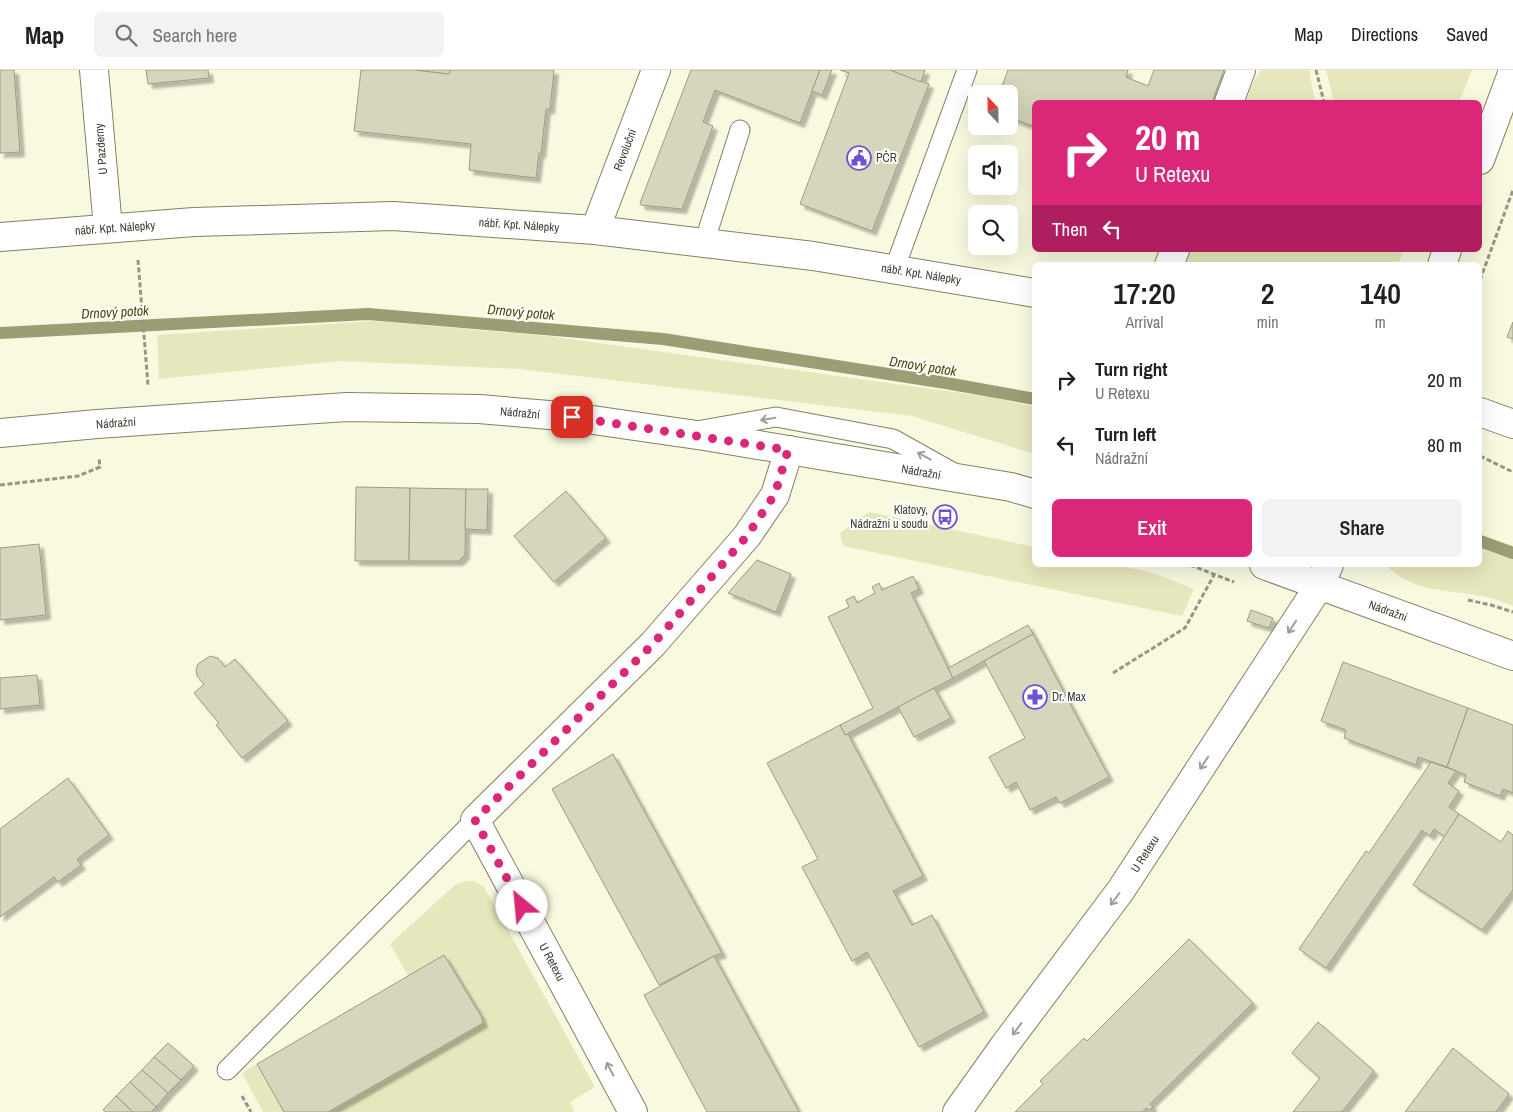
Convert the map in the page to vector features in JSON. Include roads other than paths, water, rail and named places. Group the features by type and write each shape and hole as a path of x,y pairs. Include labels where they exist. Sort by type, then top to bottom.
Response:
{"street":[{"name":"U Pazderny","path":"94,70 108,228"},
{"name":"Revoluční","path":"595,230 656,70"},
{"path":"1230,100 1241,70"},
{"path":"1482,155 1513,71"},
{"name":"nábř. Kpt. Nálepky","path":"0,237 194,222 393,216 595,230 813,256 1032,293"},
{"name":"Nádražní","path":"0,433 97,424 347,407 479,409 572,417 682,433 1010,487 1032,493"},
{"path":"1482,413 1513,424"},
{"path":"475,820 653,644 747,536 775,494 788,450"},
{"name":"Nádražní","path":"1275,567 1324,576 1513,656"},
{"name":"U Retexu","path":"957,1112 1121,890 1324,576"},
{"name":"U Retexu","path":"475,820 633,1112"}],"lane":[{"path":"894,270 967,70"},
{"path":"704,243 740,130"},
{"path":"682,433 776,417 893,439 966,480"},
{"path":"227,1070 475,820"}],"waterway":[{"name":"Drnový potok","path":"0,333 368,314 663,339 946,383 1032,398"},
{"name":"Drnový potok","path":"1482,542 1513,553"}],"place":[{"name":"PČR","path":"859,158"},
{"name":"Klatovy, Nádražní u soudu","path":"945,517"},
{"name":"Dr. Max","path":"1035,697"}]}
